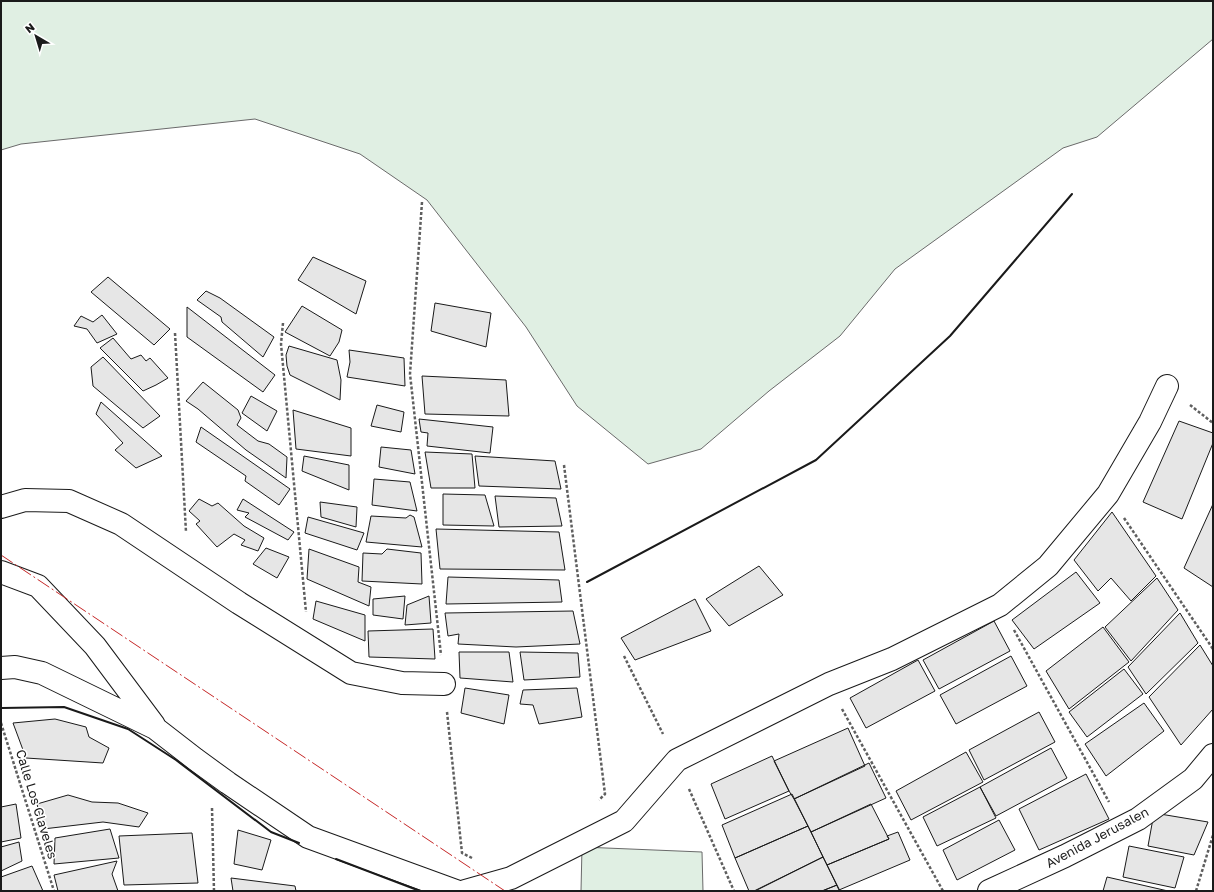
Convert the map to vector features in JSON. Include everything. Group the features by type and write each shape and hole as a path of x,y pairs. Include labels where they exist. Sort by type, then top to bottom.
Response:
{"street":[{"path":"465,891 511,878 624,821 677,760 829,684 892,659 1000,605 1048,566 1108,494 1150,422 1167,386"},
{"path":"1,507 25,500 69,502 121,524 239,603 351,673 402,683 444,684"},
{"path":"1,572 38,586 95,646 156,728"},
{"path":"1,668 15,667 42,673 156,728 217,775 308,837 456,891"},
{"name":"Avenida Jerusalen","path":"989,891 1138,819 1193,779 1213,755"}],"path":[{"path":"422,202 410,374 462,853 511,878"},
{"path":"283,323 281,344 307,619"},
{"path":"175,333 186,533"},
{"path":"564,465 605,794 592,806 624,821"},
{"path":"1108,494 1213,649"},
{"path":"1000,605 1122,827"},
{"path":"829,684 943,891"},
{"name":"Calle Los Claveles","path":"1,723 54,891"},
{"path":"212,806 214,891"},
{"path":"1196,891 1213,836"}],"green space":[{"path":"1,1 1213,1 1213,39 1097,137 1063,148 895,269 840,336 769,391 701,449 648,464 577,406 526,327 427,200 360,154 255,119 21,144 1,150"},
{"path":"582,847 702,852 703,891 581,891"}],"building":[{"path":"313,257 366,281 356,314 298,280"},
{"path":"108,277 170,329 154,345 91,292"},
{"path":"206,291 220,298 274,337 263,357 222,322 221,317 197,300"},
{"path":"435,303 491,313 486,347 431,331"},
{"path":"302,306 342,330 339,342 330,356 285,332"},
{"path":"187,307 275,375 263,392 187,337"},
{"path":"102,315 117,334 97,343 87,329 74,326 81,316 93,322"},
{"path":"113,338 131,359 141,355 146,361 150,358 168,378 143,391 100,348"},
{"path":"289,346 337,360 341,380 340,400 290,375 286,355"},
{"path":"349,350 404,358 405,386 347,377 350,362"},
{"path":"103,357 160,416 143,428 93,386 91,367"},
{"path":"422,376 506,380 509,416 425,414"},
{"path":"203,382 238,410 241,418 237,425 258,441 269,444 287,457 286,478 246,450 198,409 186,401"},
{"path":"251,396 277,411 267,431 242,413"},
{"path":"101,402 162,456 136,468 115,450 123,443 96,414"},
{"path":"377,405 404,412 401,432 371,426"},
{"path":"293,410 351,428 351,456 296,449"},
{"path":"419,419 493,427 490,453 427,446 428,433 421,432"},
{"path":"1179,421 1213,433 1213,443 1182,519 1143,502"},
{"path":"201,427 290,489 279,505 245,481 246,476 196,442"},
{"path":"381,447 411,450 415,474 379,467"},
{"path":"425,452 472,454 475,488 431,488"},
{"path":"304,456 349,465 349,490 302,471"},
{"path":"475,456 555,461 561,489 479,486"},
{"path":"374,479 410,482 417,511 372,505"},
{"path":"443,494 485,495 494,526 443,525"},
{"path":"495,496 556,498 562,526 499,527"},
{"path":"199,499 212,506 218,503 244,526 264,538 258,551 241,545 245,540 234,534 217,547 196,524 200,521 189,511"},
{"path":"243,499 294,532 288,540 245,517 249,513 237,510"},
{"path":"320,502 357,507 356,527 321,517"},
{"path":"1213,504 1213,587 1184,568"},
{"path":"1112,512 1156,576 1131,601 1111,578 1098,591 1074,560"},
{"path":"410,515 414,517 422,547 366,542 371,516 406,518"},
{"path":"308,517 364,533 357,550 305,533"},
{"path":"436,529 559,532 565,570 440,569"},
{"path":"266,548 289,557 277,578 253,564"},
{"path":"309,549 359,567 358,582 371,587 369,606 307,579"},
{"path":"387,549 421,553 422,584 362,581 363,553 382,554"},
{"path":"759,566 783,595 729,626 706,599"},
{"path":"1076,572 1100,603 1034,649 1012,620"},
{"path":"448,577 559,580 562,602 446,604"},
{"path":"1157,578 1178,610 1131,661 1105,627"},
{"path":"405,596 403,619 373,615 373,599"},
{"path":"429,596 431,623 405,625 407,605"},
{"path":"695,599 711,631 635,660 621,638"},
{"path":"316,601 365,615 365,641 313,619"},
{"path":"573,611 580,644 516,647 458,644 459,634 448,636 445,613"},
{"path":"1180,613 1198,643 1146,694 1128,667"},
{"path":"994,621 1010,651 939,689 923,660"},
{"path":"1103,627 1129,662 1069,709 1046,671"},
{"path":"433,629 435,659 369,657 368,631"},
{"path":"1200,645 1213,666 1213,709 1181,745 1149,697"},
{"path":"459,652 509,652 513,682 460,678"},
{"path":"520,652 578,653 580,677 524,680"},
{"path":"1011,656 1027,686 956,724 940,695"},
{"path":"918,660 935,691 866,728 850,698"},
{"path":"1124,669 1143,694 1087,737 1069,712"},
{"path":"465,688 509,695 504,724 461,713"},
{"path":"577,688 582,717 539,724 533,705 520,704 523,690"},
{"path":"1144,703 1164,731 1106,776 1085,744"},
{"path":"1039,712 1055,742 984,780 969,750"},
{"path":"55,719 86,727 89,737 109,748 103,763 26,758 13,723"},
{"path":"848,728 865,766 794,799 774,761"},
{"path":"1051,748 1067,778 996,816 980,787"},
{"path":"966,752 983,782 911,820 896,791"},
{"path":"772,756 789,791 725,819 711,784"},
{"path":"869,763 886,798 811,832 794,799"},
{"path":"1086,774 1109,819 1039,850 1019,809"},
{"path":"980,787 996,818 937,846 923,817"},
{"path":"792,794 808,826 735,858 722,825"},
{"path":"68,795 92,802 118,803 148,813 139,827 103,822 43,829 37,804"},
{"path":"16,804 21,838 1,842 1,807"},
{"path":"871,804 889,839 827,865 811,832"},
{"path":"1154,813 1208,822 1194,855 1148,846"},
{"path":"999,820 1015,850 957,880 943,850"},
{"path":"808,826 823,857 754,891 749,891 735,858"},
{"path":"110,829 119,858 54,864 55,838"},
{"path":"238,830 271,840 262,870 234,864"},
{"path":"898,832 910,860 839,890 827,865 889,839 887,836"},
{"path":"192,833 198,883 124,885 119,836"},
{"path":"19,842 22,861 1,871 1,847"},
{"path":"1129,846 1184,857 1175,888 1123,877"},
{"path":"823,857 837,885 822,891 755,891"},
{"path":"117,861 112,874 118,891 58,891 54,875"},
{"path":"32,866 43,891 1,891 1,877"},
{"path":"1107,877 1168,891 1103,891"},
{"path":"231,878 295,886 296,891 233,891"},
{"path":"837,885 840,891 822,891"}],"wall":[{"path":"587,582 816,460 950,336 1072,194"},
{"path":"2,708 64,707 128,729 176,760 271,832 299,843"},
{"path":"336,859 420,891"}],"power":[{"path":"1,555 505,891"}]}
